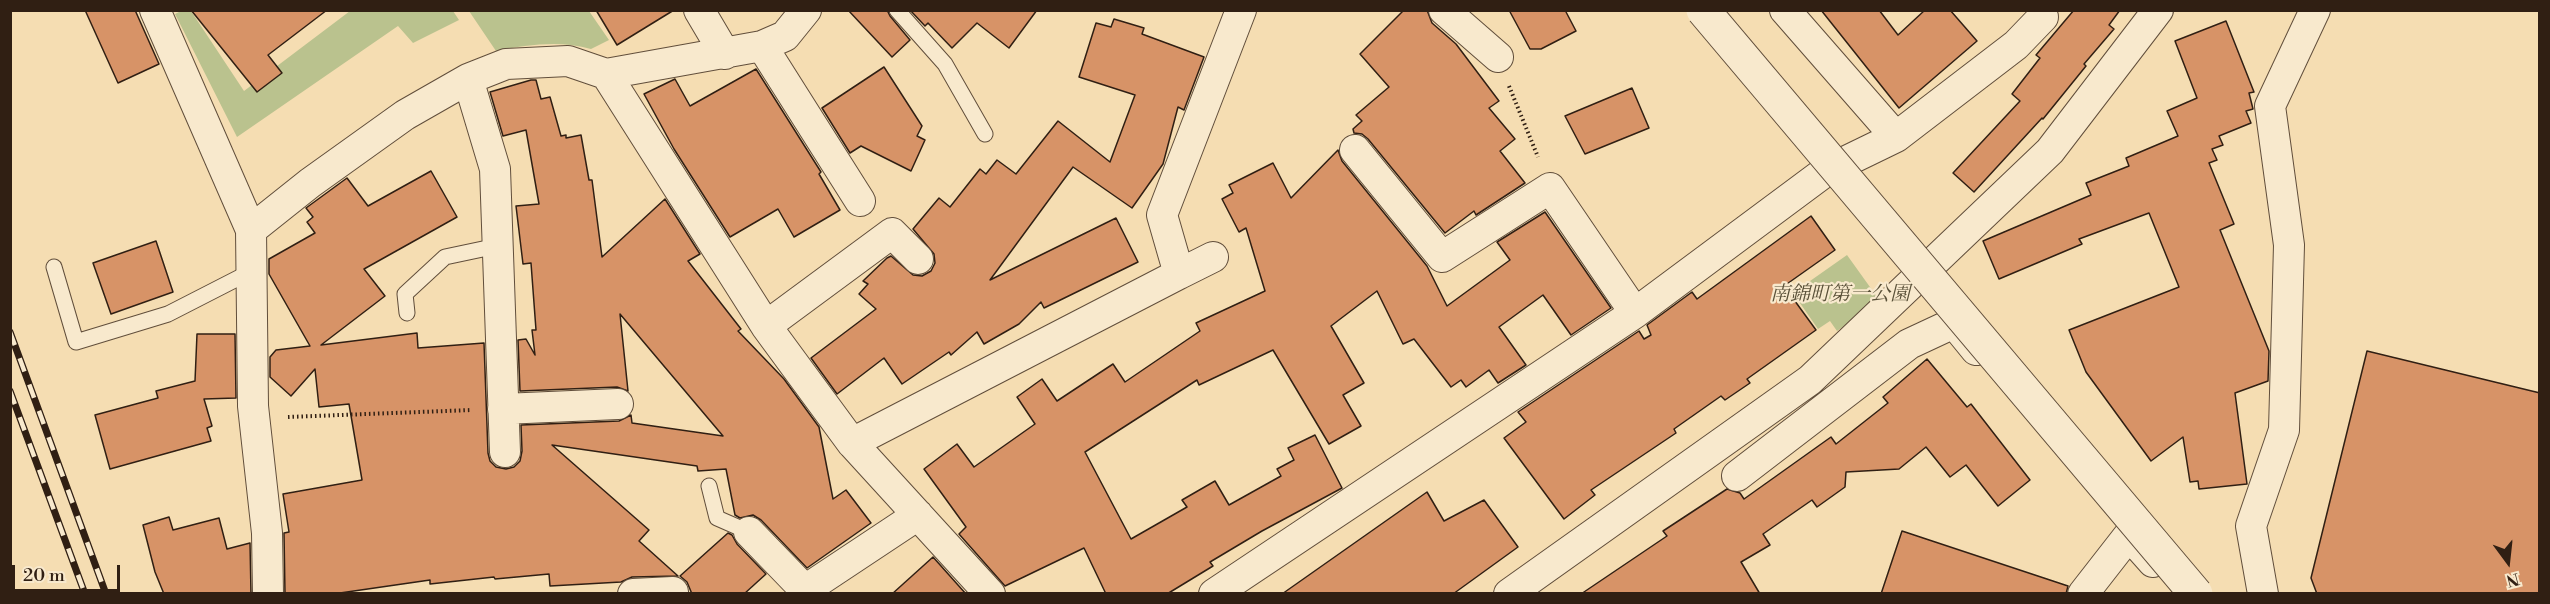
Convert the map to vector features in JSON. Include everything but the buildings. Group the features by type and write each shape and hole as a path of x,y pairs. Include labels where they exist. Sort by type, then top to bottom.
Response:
{"street":[{"path":"155,10 251,230 253,406 267,533 268,594"},
{"path":"699,10 725,54"},
{"path":"251,230 310,183 405,115 468,79 506,64 568,61 606,74 725,54 762,46 785,36 806,10"},
{"path":"1179,274 1162,215 1241,10"},
{"path":"1444,10 1498,57"},
{"path":"1703,10 2196,594"},
{"path":"1785,10 1896,137"},
{"path":"1509,594 1810,380 2050,151 2158,10"},
{"path":"2263,594 2251,526 2284,430 2289,245 2270,106 2315,10"},
{"path":"1214,594 1635,313 1826,171 1896,137 2016,45 2043,17"},
{"path":"762,46 860,201"},
{"path":"606,74 766,326 852,443 990,594"},
{"path":"468,79 495,169 505,452"},
{"path":"1355,150 1442,257 1550,188 1635,313"},
{"path":"1826,171 1918,275"},
{"path":"766,326 892,233 918,259"},
{"path":"852,443 1213,257"},
{"path":"1737,476 1909,344 1954,323 2129,535 2181,594"},
{"path":"503,409 618,404"},
{"path":"749,532 802,592 918,515"},
{"path":"2083,594 2129,535"},
{"path":"633,594 673,592"}],"lane":[{"path":"897,10 945,64 985,134"},
{"path":"407,314 405,294 446,256 497,246"},
{"path":"54,267 76,342 168,314 252,271"},
{"path":"709,486 717,518 749,532"}],"path":[{"path":"1498,57 1550,188"},
{"path":"283,417 503,409"}],"green space":[{"path":"181,11 191,11 244,91 350,11 453,11 459,20 413,43 398,26 237,137 175,14"},
{"path":"469,11 589,11 609,40 591,49 555,44 496,51"},
{"name":"南錦町第一公園","path":"1847,255 1880,301 1837,331 1830,321 1818,329 1793,293"}],"railway":[{"path":"10,332 106,594"},
{"path":"10,391 85,594"}]}
